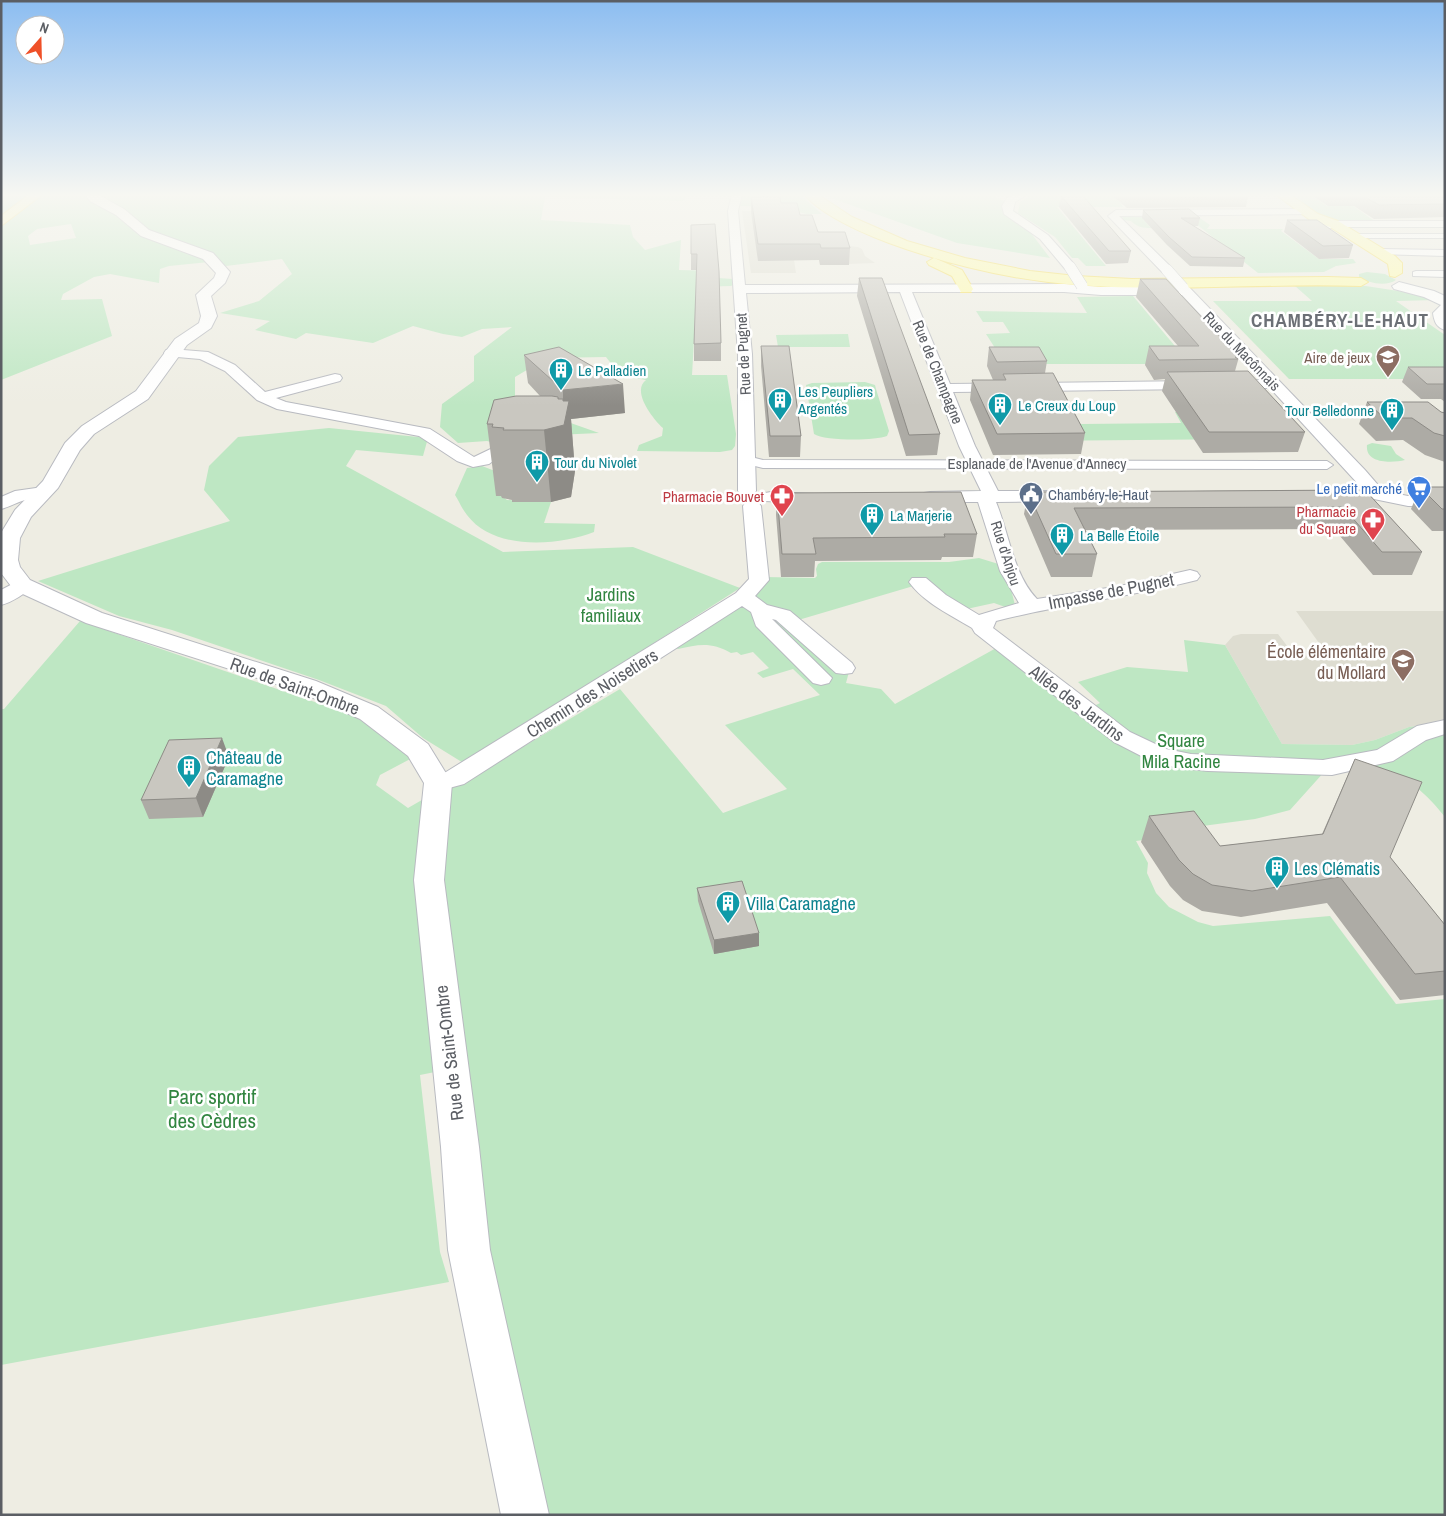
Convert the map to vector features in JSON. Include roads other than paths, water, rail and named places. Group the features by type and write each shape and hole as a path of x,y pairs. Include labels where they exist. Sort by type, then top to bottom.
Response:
{"main road":[{"path":"937,265 957,273 966,289"},
{"path":"977,265 1016,273 1120,282 1361,282 1378,286 1404,279"},
{"path":"1007,265 1074,273 1348,275 1361,282"},
{"path":"1050,265 1070,266"},
{"path":"1348,275 1370,265"},
{"path":"1377,265 1404,279"}],"street":[{"name":"Rue de Saint-Ombre","path":"216,265 223,272 220,280 202,295 209,316 206,325 183,341 172,353 142,395 88,430 72,447 50,484 22,514 9,538 7,560 12,592 307,686 369,713 418,750 438,784 429,880 460,1147 469,1250 525,1515"},
{"name":"Rue de Pugnet","path":"736,265 745,354 746,457 759,580"},
{"name":"Rue du Macônnais","path":"1162,265 1369,485 1369,493"},
{"path":"1070,266 1082,287"},
{"path":"1404,279 1445,274"},
{"path":"1404,279 1445,297"},
{"path":"1404,279 1445,302"},
{"path":"738,289 1082,287 1101,291 1185,289"},
{"name":"Rue de Champagne","path":"905,289 988,497"},
{"path":"1445,309 1440,313 1440,320 1445,326"},
{"path":"172,353 203,355 230,368 262,397 282,406 424,432 463,458 473,462 483,460 501,449"},
{"path":"262,397 335,378"},
{"path":"945,388 1274,384"},
{"name":"Esplanade de l'Avenue d'Annecy","path":"746,457 763,464 1327,465"},
{"path":"1,504 29,493 39,496"},
{"path":"1322,495 1369,493 1408,501 1445,502"},
{"path":"910,497 1080,496"},
{"path":"749,498 766,504 771,497 826,498"},
{"name":"Rue d'Anjou","path":"988,497 1016,588 1023,599 1032,606"},
{"name":"Impasse de Pugnet","path":"1032,606 1120,592 1190,576"},
{"name":"Chemin des Noisetiers","path":"438,784 454,778 751,604 759,580"},
{"name":"Allée des Jardins","path":"919,582 939,599 984,626 982,629 989,635 1142,751 1184,763 1327,767 1388,755 1419,732 1445,727"},
{"path":"751,604 783,615 844,668"},
{"path":"751,604 763,622 821,678"},
{"path":"984,626 988,617 1032,606"}],"place":[{"name":"Aire de jeux","path":"1388,378"},
{"name":"Le Palladien","path":"561,391"},
{"name":"Les Peupliers Argentés","path":"780,421"},
{"name":"Le Creux du Loup","path":"1000,426"},
{"name":"Tour Belledonne","path":"1392,431"},
{"name":"Tour du Nivolet","path":"537,483"},
{"name":"Le petit marché","path":"1419,509"},
{"name":"Chambéry-le-Haut","path":"1031,515"},
{"name":"Pharmacie Bouvet","path":"782,517"},
{"name":"La Marjerie","path":"872,536"},
{"name":"Pharmacie du Square","path":"1373,541"},
{"name":"La Belle Étoile","path":"1062,556"},
{"name":"École élémentaire du Mollard","path":"1403,682"},
{"name":"Château de Caramagne","path":"189,788"},
{"name":"Les Clématis","path":"1277,889"},
{"name":"Villa Caramagne","path":"728,924"}],"district":[{"name":"CHAMBÉRY-LE-HAUT","path":"1340,320"}],"park label":[{"name":"Jardins familiaux","path":"611,604"},
{"name":"Square Mila Racine","path":"1181,750"},
{"name":"Parc sportif des Cèdres","path":"212,1108"}]}
